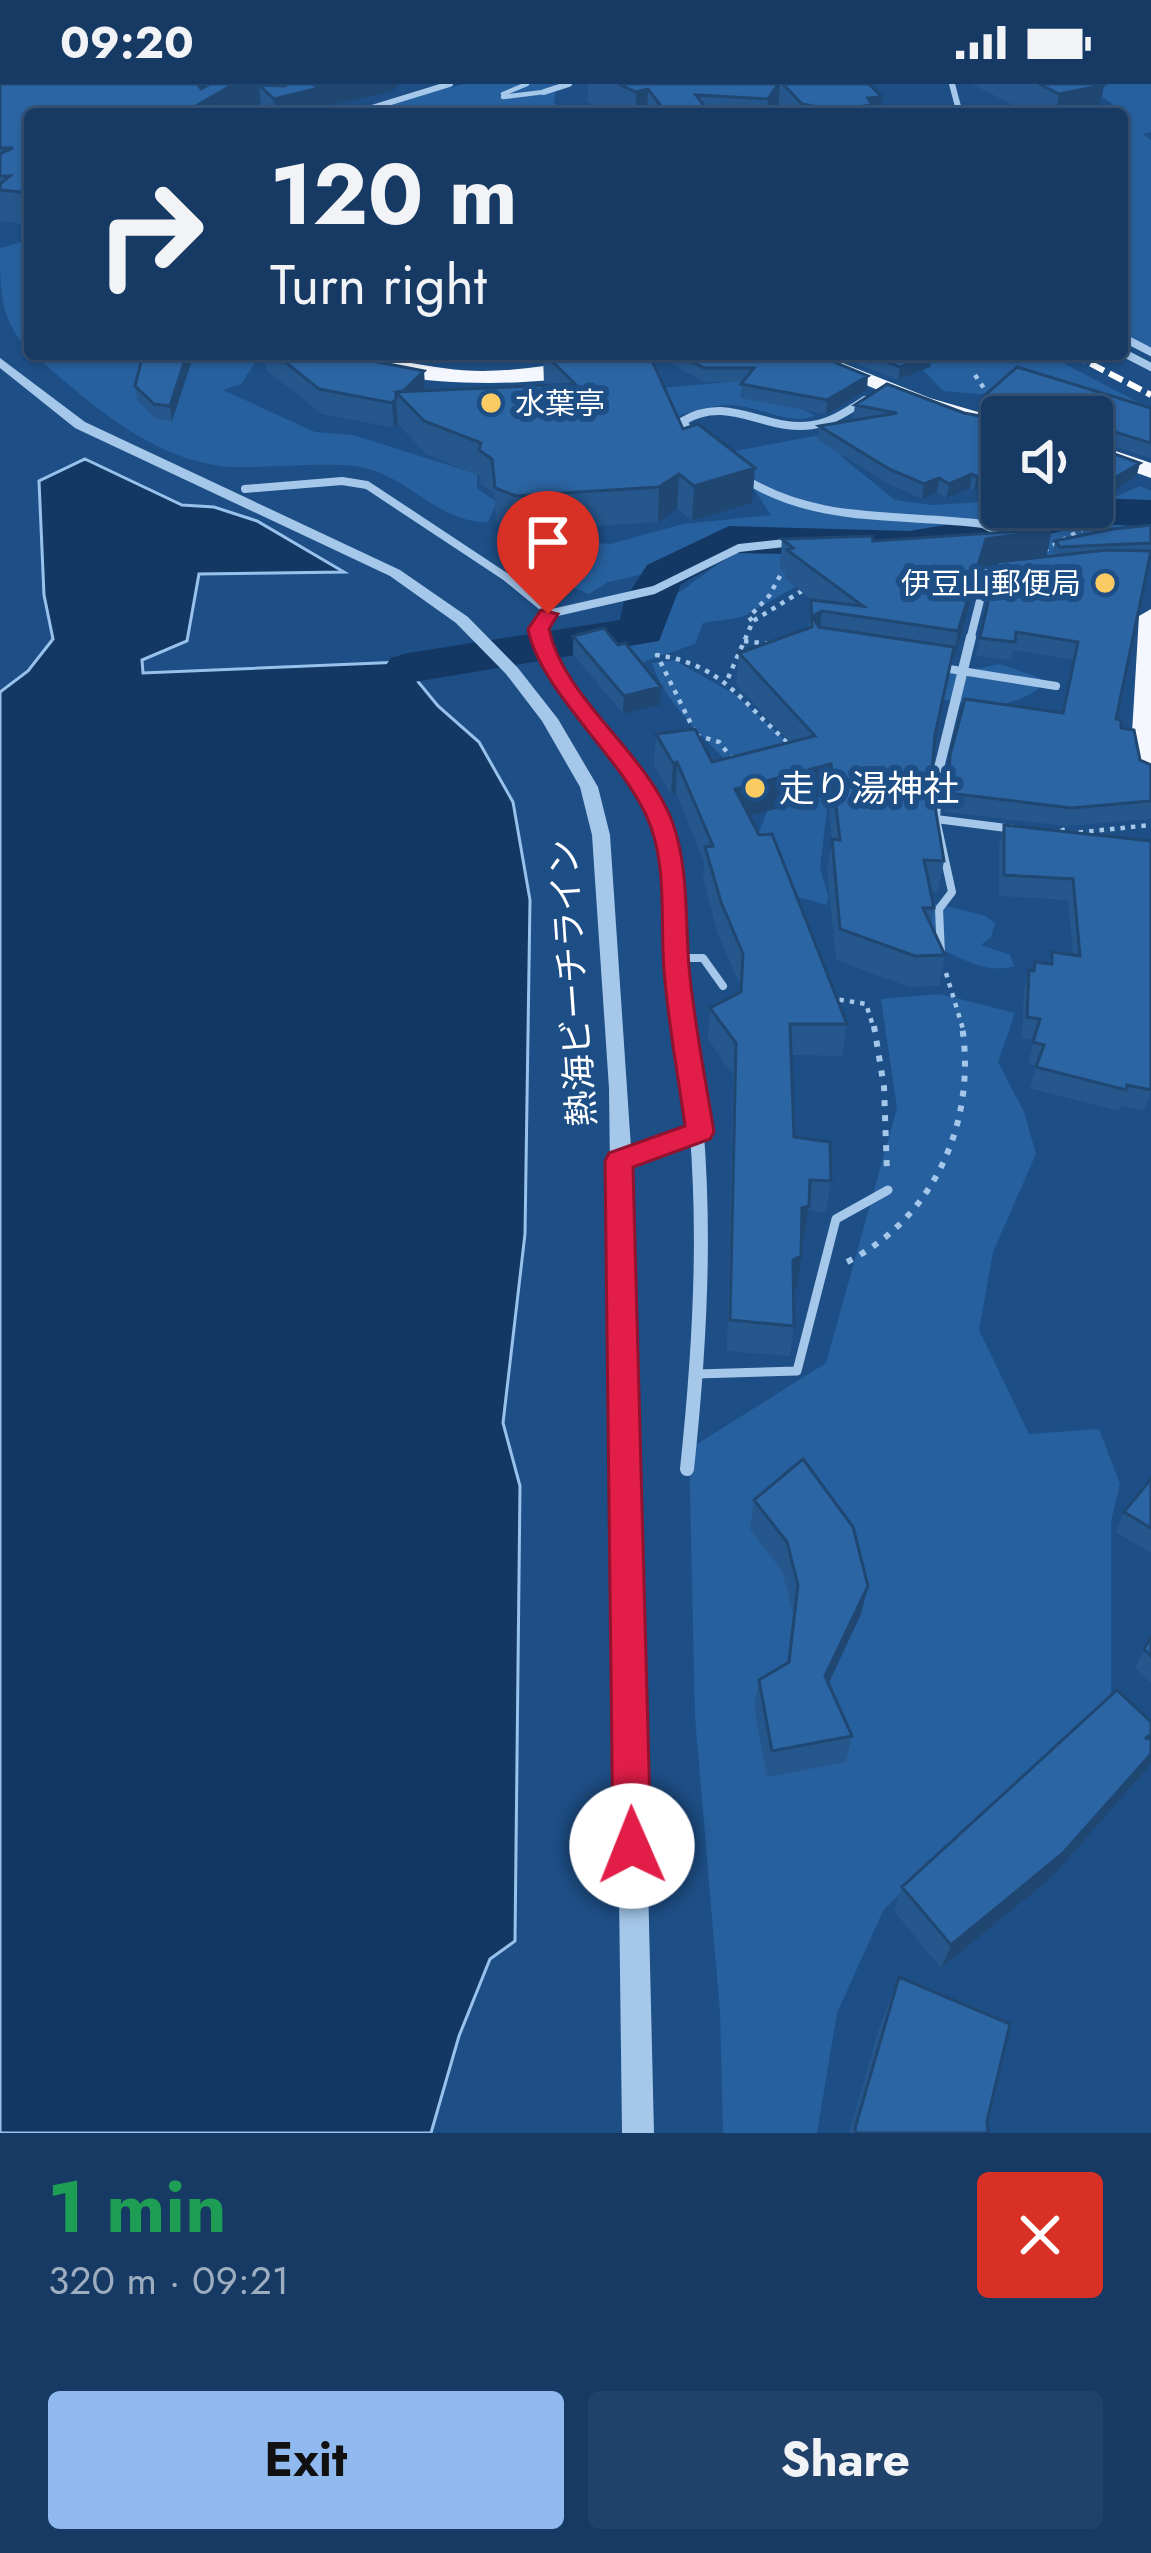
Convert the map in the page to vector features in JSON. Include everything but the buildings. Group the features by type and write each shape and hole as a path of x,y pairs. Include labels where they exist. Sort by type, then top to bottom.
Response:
{"highway":[{"path":"362,360 402,374 450,376 587,367 616,360"},
{"path":"817,360 981,419"},
{"path":"1113,457 1151,471"},
{"path":"1151,616 1145,733 1151,774"}],"street":[{"path":"372,108 451,84"},
{"path":"544,92 569,84"},
{"name":"熱海ビーチライン","path":"0,362 80,425 394,573 433,597 512,671 550,719 589,787 602,835 619,1161 638,2133"},
{"path":"704,446 683,427 685,418 694,413 733,408 805,426 834,419 886,387"},
{"path":"735,472 778,502 834,513 974,523 992,527 1000,537 988,546 970,548"},
{"path":"245,489 342,481 367,485 506,577 550,613"},
{"path":"687,1468 702,1274 700,1132 676,958 669,850 659,817 626,760 544,655 538,629 550,613 669,584 717,554 748,544 816,544"},
{"path":"939,768 990,574"},
{"path":"619,1161 700,1132"}],"lane":[{"path":"527,84 501,94 544,92"},
{"path":"921,664 1056,686"},
{"path":"939,768 936,819 952,892 939,909 942,958"},
{"path":"936,819 1055,834"},
{"path":"676,958 704,958 723,986"},
{"path":"697,1374 797,1371 836,1219 887,1190"}],"path":[{"path":"1000,537 1035,528"},
{"path":"1031,559 1084,528"},
{"path":"753,621 748,617 769,596 781,568 798,557"},
{"path":"728,678 753,621 812,586"},
{"path":"744,641 780,645"},
{"path":"703,749 657,655 704,665 728,678 774,734 809,757"},
{"path":"696,735 719,742 741,769"},
{"path":"1057,809 1064,833 1151,825"},
{"path":"1055,834 1073,844"},
{"path":"847,1251 847,1264 923,1207 951,1148 966,1064 964,1031 942,958"},
{"path":"818,997 866,1004 873,1022 886,1120 887,1190"}],"shaded area":[{"path":"465,84 556,84 554,104 565,108 383,108"},
{"path":"1085,84 1151,84 1151,132 1143,134 1151,140 1151,349 1128,336 1128,108 1118,108"},
{"path":"24,242 24,344 4,305 0,248"},
{"path":"40,360 257,360 241,384 223,390 315,432 353,435 477,474 477,488 497,502 488,522 471,521 365,468 207,464 152,444"},
{"path":"908,360 1057,360 1151,409 1113,406 1113,396 943,391"},
{"path":"749,380 815,416 787,418 732,405 674,418 638,390"},
{"path":"830,437 843,449 842,457 895,500 932,505 981,502 981,528 1113,528 1113,498 1140,486 1151,491 1151,527 1125,523 1110,536 1080,540 1057,561 985,564 797,586 742,617 703,623 695,644 643,662 622,642 630,617 681,591 758,535 689,564 608,582 589,594 525,569 516,540 556,535 568,541 610,544 683,524 771,515 730,452"},
{"path":"85,459 182,505 214,507 257,521 344,572 199,574 187,641 142,660 143,673 402,662 438,706 479,742 513,802 530,900 525,1234 503,1423 520,1486 515,1941 490,1959 459,2036 431,2133 0,2133 0,692 28,671 53,639 44,595 39,481"},
{"path":"674,660 736,695 792,746 832,767 820,868 829,898 826,905 788,894 757,837 768,809 660,683 652,663"},
{"path":"1000,664 1040,678 1038,689 1002,704 952,701 938,698 924,668 952,674"},
{"path":"926,901 986,916 995,924 991,937 981,945 1010,955 1014,966 984,967 936,947"},
{"path":"940,994 1015,1013 998,1062 1024,1112 1036,1154 993,1252 979,1330 1029,1434 1099,1429 1120,1484 1111,1521 1111,1695 1066,1744 981,1813 883,1911 837,2013 817,2133 723,2133 720,2012 695,1717 689,1449 826,1363 897,1108 881,999"}],"waterway":[{"path":"408,668 642,631 647,601 663,575 729,539 909,544 1011,530 1091,511 1151,513"}],"railway":[{"path":"1084,360 1151,395"}],"place":[{"name":"水葉亭","path":"491,403"},
{"name":"伊豆山郵便局","path":"1105,583"},
{"name":"走り湯神社","path":"755,788"}],"route":[{"path":"548,614 538,629 544,655 626,760 659,817 669,850 677,973 700,1132 619,1161 632,1846"}]}
